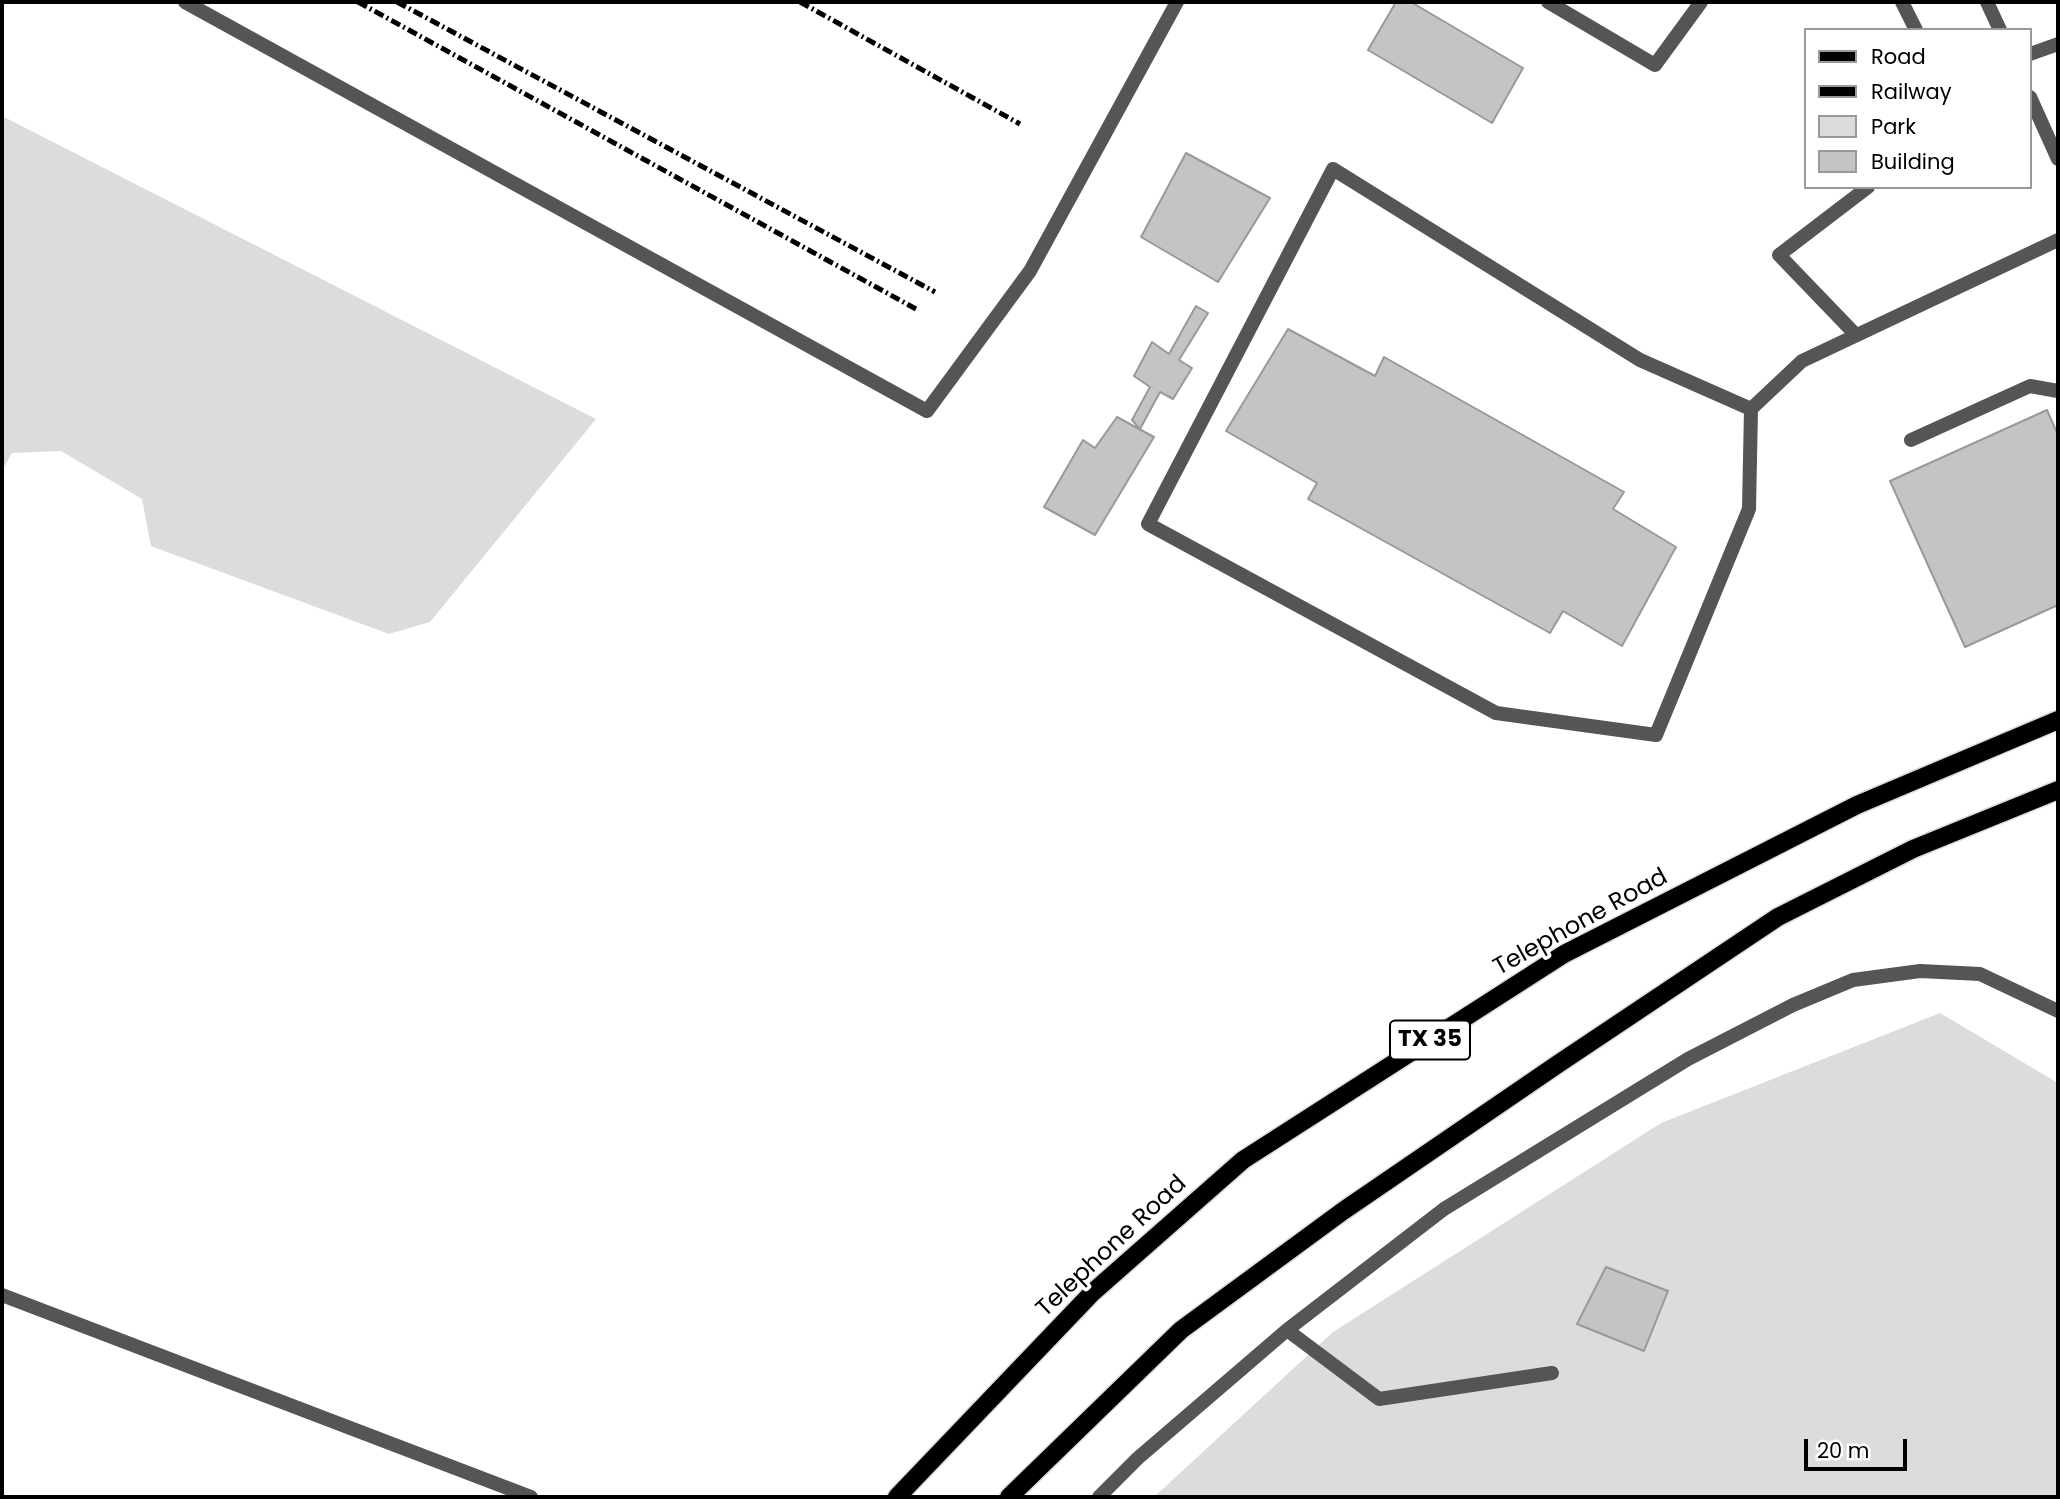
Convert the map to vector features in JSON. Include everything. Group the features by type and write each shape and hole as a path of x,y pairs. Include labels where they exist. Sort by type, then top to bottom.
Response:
{"main road":[{"name":"Telephone Road","path":"897,1497 1092,1293 1243,1160 1564,954 1857,805 2058,720"},
{"path":"1009,1497 1181,1330 1343,1211 1569,1056 1777,917 1913,849 2058,790"}],"street":[{"path":"185,2 928,411 1030,271 1177,2"},
{"path":"1548,2 1655,65 1701,2"},
{"path":"1902,2 1915,28"},
{"path":"1987,2 1999,28"},
{"path":"2032,53 2058,44"},
{"path":"2032,101 2058,159"},
{"path":"1751,409 1640,360 1333,169 1148,524 1496,713 1656,734 1749,509 1751,409 1802,361 2058,240"},
{"path":"1856,335 1779,255 1865,189"},
{"path":"1912,440 2030,386 2058,391"},
{"path":"1099,1497 1138,1458 1287,1330 1444,1209 1688,1059 1794,1004 1853,980 1920,971 1980,974 2058,1011"},
{"path":"2,1295 531,1497"},
{"path":"1287,1330 1379,1399 1552,1373"}],"green space":[{"path":"2,116 596,419 430,622 389,634 151,546 142,499 61,451 12,453 2,471"},
{"path":"1940,1013 2058,1083 2058,1497 1154,1497 1333,1332 1661,1123"}],"building":[{"path":"1396,2 1411,2 1523,68 1492,123 1368,50"},
{"path":"1186,153 1270,198 1218,282 1141,237"},
{"path":"1196,306 1208,313 1179,360 1192,368 1173,399 1160,392 1140,429 1132,420 1150,387 1134,376 1152,342 1169,354"},
{"path":"1288,329 1375,376 1384,357 1624,492 1613,509 1676,547 1622,646 1563,611 1550,633 1308,499 1317,483 1226,431"},
{"path":"2047,410 2058,435 2058,605 1965,647 1890,481"},
{"path":"1117,417 1154,437 1095,535 1044,507 1083,440 1095,448"},
{"path":"1606,1267 1668,1291 1644,1351 1577,1324"}],"railway":[{"path":"358,2 916,309"},
{"path":"397,2 935,292"},
{"path":"800,2 1020,124"}]}
